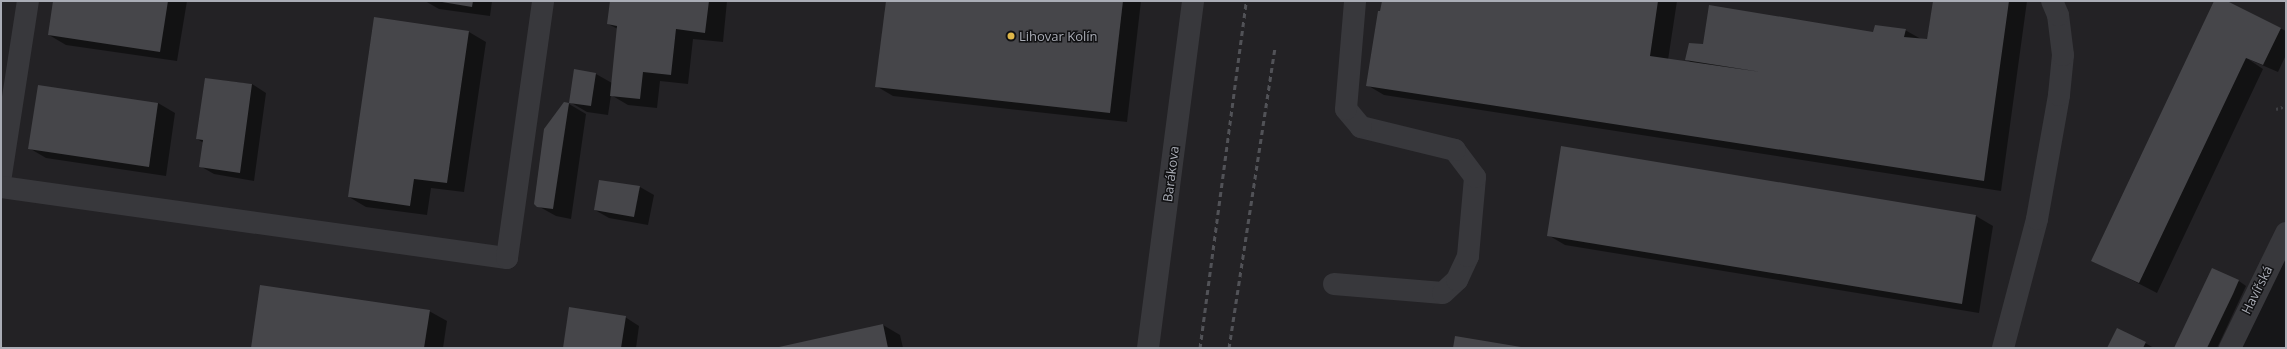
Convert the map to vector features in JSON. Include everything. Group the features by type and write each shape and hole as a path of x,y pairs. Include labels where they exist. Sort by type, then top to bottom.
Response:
{"street":[{"path":"1,175 28,1"},
{"path":"1,187 507,258 543,1"},
{"name":"Barákova","path":"1148,348 1193,1"},
{"path":"1334,284 1443,293 1457,280 1468,256 1476,177 1455,150 1361,127 1346,109 1355,1"},
{"path":"2003,348 2037,219 2059,95 2063,55 2058,15 2052,1"},
{"name":"Havířská","path":"2230,348 2286,233"}],"path":[{"path":"2276,109 2286,106"}],"shaded area":[{"path":"1,1 2286,1 2286,246 2241,348 1,348"}],"building":[{"path":"53,1 168,1 160,52 48,35"},
{"path":"436,1 473,1 472,7"},
{"path":"610,1 709,1 705,33 676,29 671,75 643,72 640,99 610,96 617,26 607,24"},
{"path":"886,1 1123,1 1110,113 875,87"},
{"path":"1382,1 1658,1 1650,56 1761,72 1685,60 1689,43 1703,44 1709,5 1873,32 1875,25 1906,29 1904,37 1927,39 1933,1 2009,1 1984,181 1366,86 1378,11 1380,11"},
{"path":"2214,1 2227,1 2281,28 2263,65 2246,58 2139,283 2091,261"},
{"path":"374,17 469,31 447,183 414,179 410,206 348,197"},
{"path":"574,69 596,73 591,106 569,103"},
{"path":"205,78 252,84 240,173 199,167 203,140 196,139"},
{"path":"38,85 158,103 149,167 28,149"},
{"path":"564,102 569,103 553,209 537,207 534,204 544,129"},
{"path":"1561,146 1976,215 1962,304 1547,236"},
{"path":"599,180 640,186 634,217 594,210"},
{"path":"2212,268 2239,280 2233,294 2207,348 2174,348"},
{"path":"260,285 430,310 424,348 251,348"},
{"path":"569,307 626,316 621,348 563,348"},
{"path":"883,324 888,348 779,348 779,347"},
{"path":"2117,328 2146,342 2143,348 2107,348"},
{"path":"1455,336 1521,347 1521,348 1453,348"}],"railway":[{"path":"1200,348 1246,1"},
{"path":"1229,348 1275,46"}],"place":[{"name":"Lihovar Kolín","path":"1011,36"}]}
